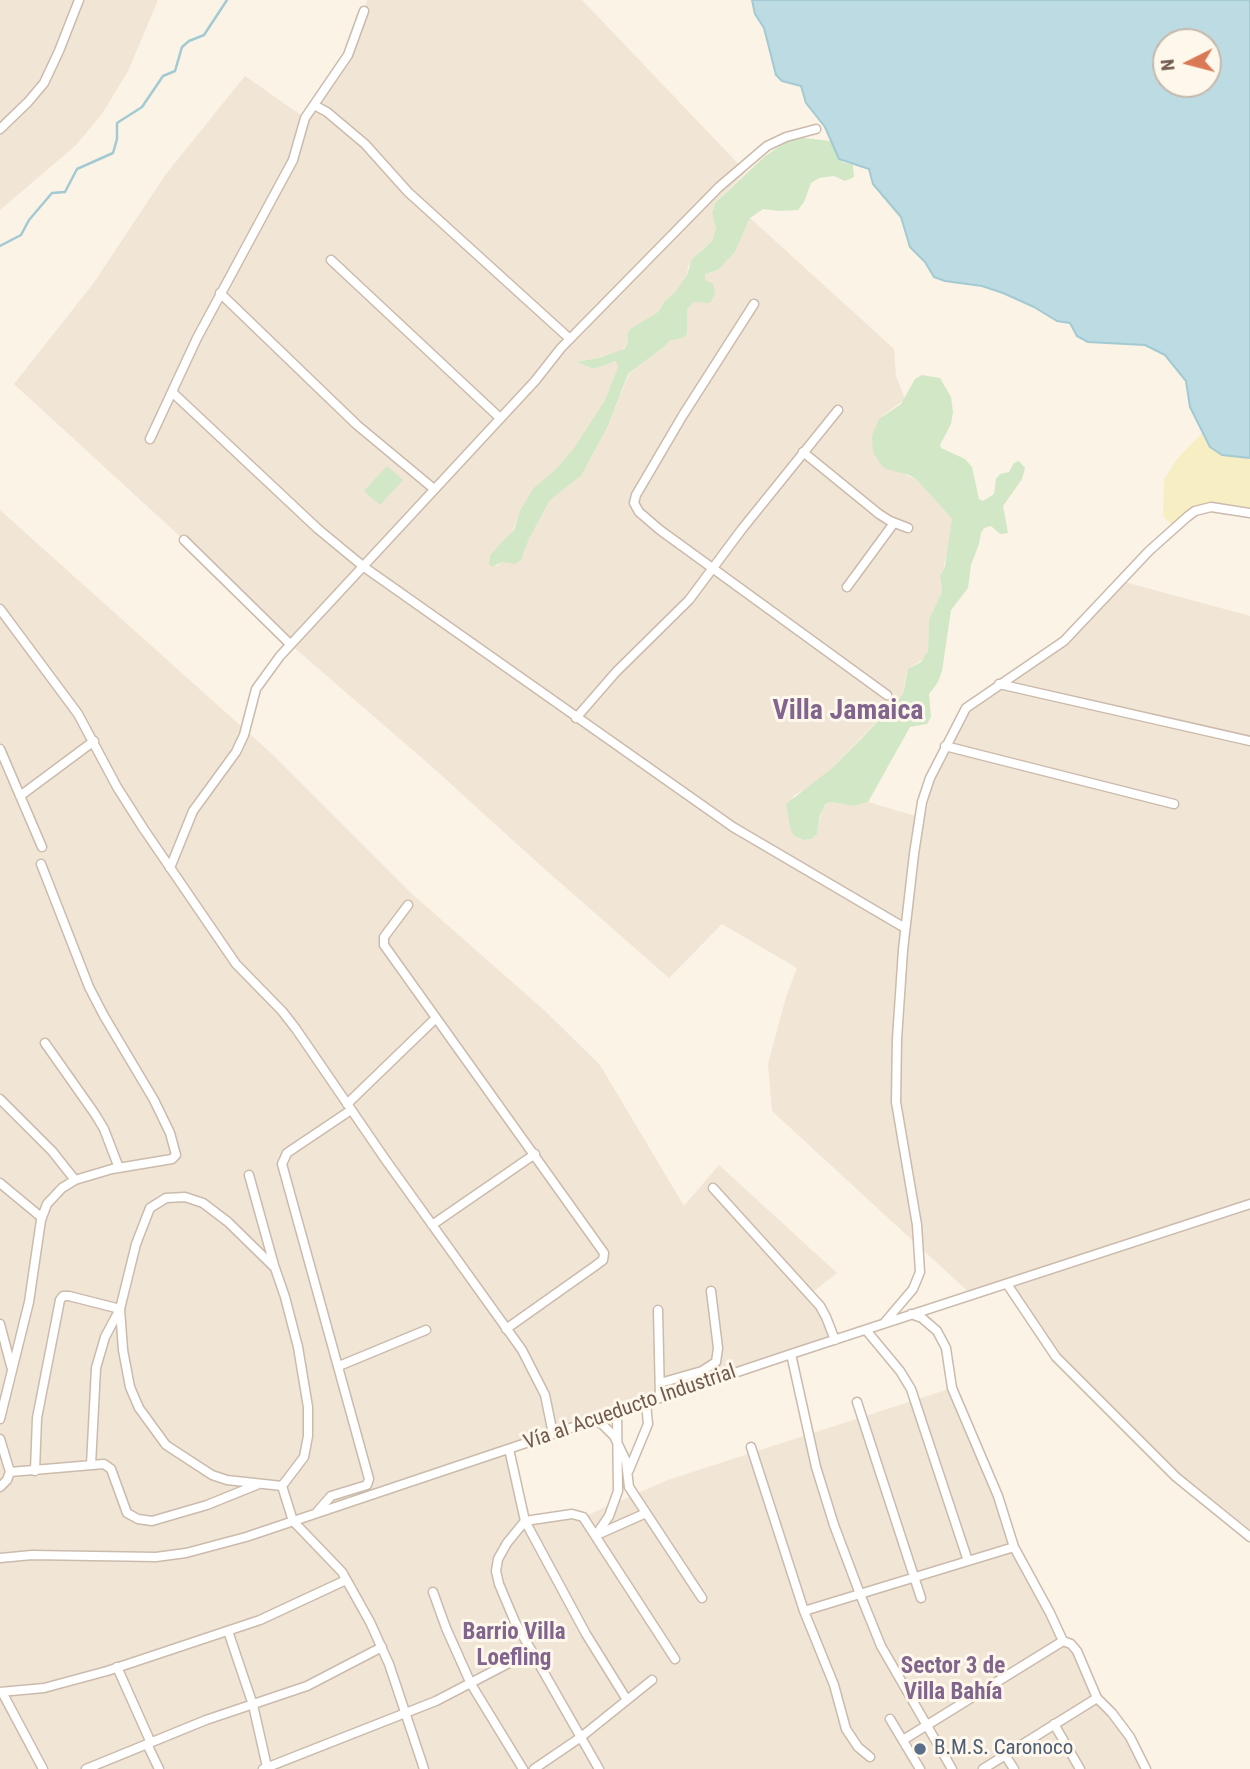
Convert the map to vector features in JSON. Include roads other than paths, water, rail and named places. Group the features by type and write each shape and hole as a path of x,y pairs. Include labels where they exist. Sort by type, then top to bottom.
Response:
{"street":[{"path":"0,129 29,102 44,83 60,51 79,0"},
{"path":"150,439 220,293 293,160 302,126 348,55 364,11"},
{"path":"314,105 327,112 365,144 408,192 570,339"},
{"path":"170,868 193,811 241,743 253,697 261,679 290,644 364,567 570,339 727,179 767,146 786,137 816,129"},
{"path":"331,260 500,418"},
{"path":"220,293 357,425 434,489"},
{"path":"754,304 683,415 634,499 636,507 644,517 887,695"},
{"path":"172,392 317,529 364,567 733,827 905,928"},
{"path":"576,718 616,672 676,614 838,410"},
{"path":"803,452 879,514 908,528"},
{"path":"883,1324 907,1297 920,1272 917,1225 896,1102 897,1038 905,928 921,810 926,788 945,746 966,708 1064,641 1149,551 1195,511 1211,508 1250,513"},
{"path":"847,587 894,523"},
{"path":"184,540 290,644"},
{"path":"0,609 64,693 94,741 117,787 236,964 282,1011 530,1364 545,1395 553,1434"},
{"path":"999,684 1250,741"},
{"path":"20,796 94,741"},
{"path":"945,746 1174,804"},
{"path":"0,749 42,847"},
{"path":"0,1419 29,1302 41,1217 50,1199 75,1180 118,1168 174,1158 173,1143 154,1100 89,986 41,864"},
{"path":"408,905 384,937 384,945 602,1249 605,1257 506,1329"},
{"path":"317,1512 331,1496 369,1482 369,1475 282,1164 287,1153 349,1107 436,1018"},
{"path":"46,1042 95,1114 109,1141 118,1168"},
{"path":"0,1099 52,1151 75,1180"},
{"path":"432,1225 534,1154"},
{"path":"249,1175 298,1347 308,1407 308,1436 304,1457 282,1486"},
{"path":"0,1182 41,1217"},
{"path":"713,1188 820,1306 835,1340"},
{"path":"91,1465 96,1368 105,1337 120,1309 136,1244 150,1208 166,1198 185,1197 203,1203 228,1222 275,1268"},
{"name":"Vía al Acueducto Industrial","path":"0,1558 32,1555 122,1558 169,1555 246,1537 911,1314 1250,1204"},
{"path":"1007,1284 1044,1341 1072,1374 1176,1477 1250,1537"},
{"path":"660,1383 702,1371 716,1363 718,1348 711,1291"},
{"path":"36,1471 37,1418 60,1300 63,1296 69,1296 120,1309"},
{"path":"120,1309 123,1350 130,1387 139,1408 166,1445 212,1475 227,1480 282,1486"},
{"path":"658,1310 660,1398"},
{"path":"911,1314 922,1318 937,1331 946,1348 951,1388 998,1496 1014,1547 1063,1642"},
{"path":"0,1324 11,1368"},
{"path":"339,1366 426,1330"},
{"path":"866,1330 900,1371 911,1389 968,1561"},
{"path":"792,1354 816,1467 860,1594 881,1646 952,1769"},
{"path":"857,1402 921,1598"},
{"path":"596,1535 609,1516 618,1491 627,1478 648,1424 646,1403"},
{"path":"617,1413 618,1491"},
{"path":"594,1420 609,1430 626,1461 627,1478 646,1513 702,1598"},
{"path":"0,1439 10,1472 0,1487"},
{"path":"751,1447 804,1612 834,1685 846,1729 858,1747 870,1757"},
{"path":"509,1449 524,1521 574,1613 627,1700"},
{"path":"10,1472 108,1465 127,1513 138,1519 152,1521 207,1505 261,1483"},
{"path":"282,1486 293,1521 324,1551 346,1580 382,1647 424,1769"},
{"path":"596,1535 646,1513"},
{"path":"599,1769 504,1597 496,1571 498,1559 507,1542 524,1521 578,1515 589,1524 675,1659"},
{"path":"804,1612 1014,1547"},
{"path":"43,1769 1,1692 44,1688 228,1631 280,1612 346,1580"},
{"path":"433,1592 471,1684 523,1769"},
{"path":"228,1631 253,1705 265,1768 280,1766 406,1714 471,1684 532,1651"},
{"path":"903,1740 1063,1642 1071,1644 1077,1651 1097,1699 1121,1724 1146,1769"},
{"path":"86,1769 223,1713 307,1686 382,1647"},
{"path":"117,1667 159,1769"},
{"path":"534,1769 581,1737 652,1680"},
{"path":"983,1769 1097,1699"},
{"path":"890,1719 920,1769"},
{"path":"1054,1724 1080,1769"},
{"path":"1005,1755 1014,1769"}],"water":[{"path":"752,0 1250,0 1250,458 1222,455 1210,447 1190,407 1186,381 1165,355 1145,345 1088,342 1077,336 1070,323 1057,321 1003,293 934,277 925,262 910,247 901,217 873,184 869,169 839,159 825,127 806,103 801,86 782,81 776,75 764,28 755,14"}],"waterway":[{"path":"0,246 21,235 29,220 52,193 65,192 77,169 113,153 117,139 117,123 142,107 163,76 175,71 182,47 204,35 227,0"}],"place":[{"name":"B.M.S. Caronoco","path":"920,1749"}],"district":[{"name":"Villa Jamaica","path":"848,712"},
{"name":"Barrio Villa Loefling","path":"514,1646"},
{"name":"Sector 3 de Villa Bahía","path":"953,1680"}]}
